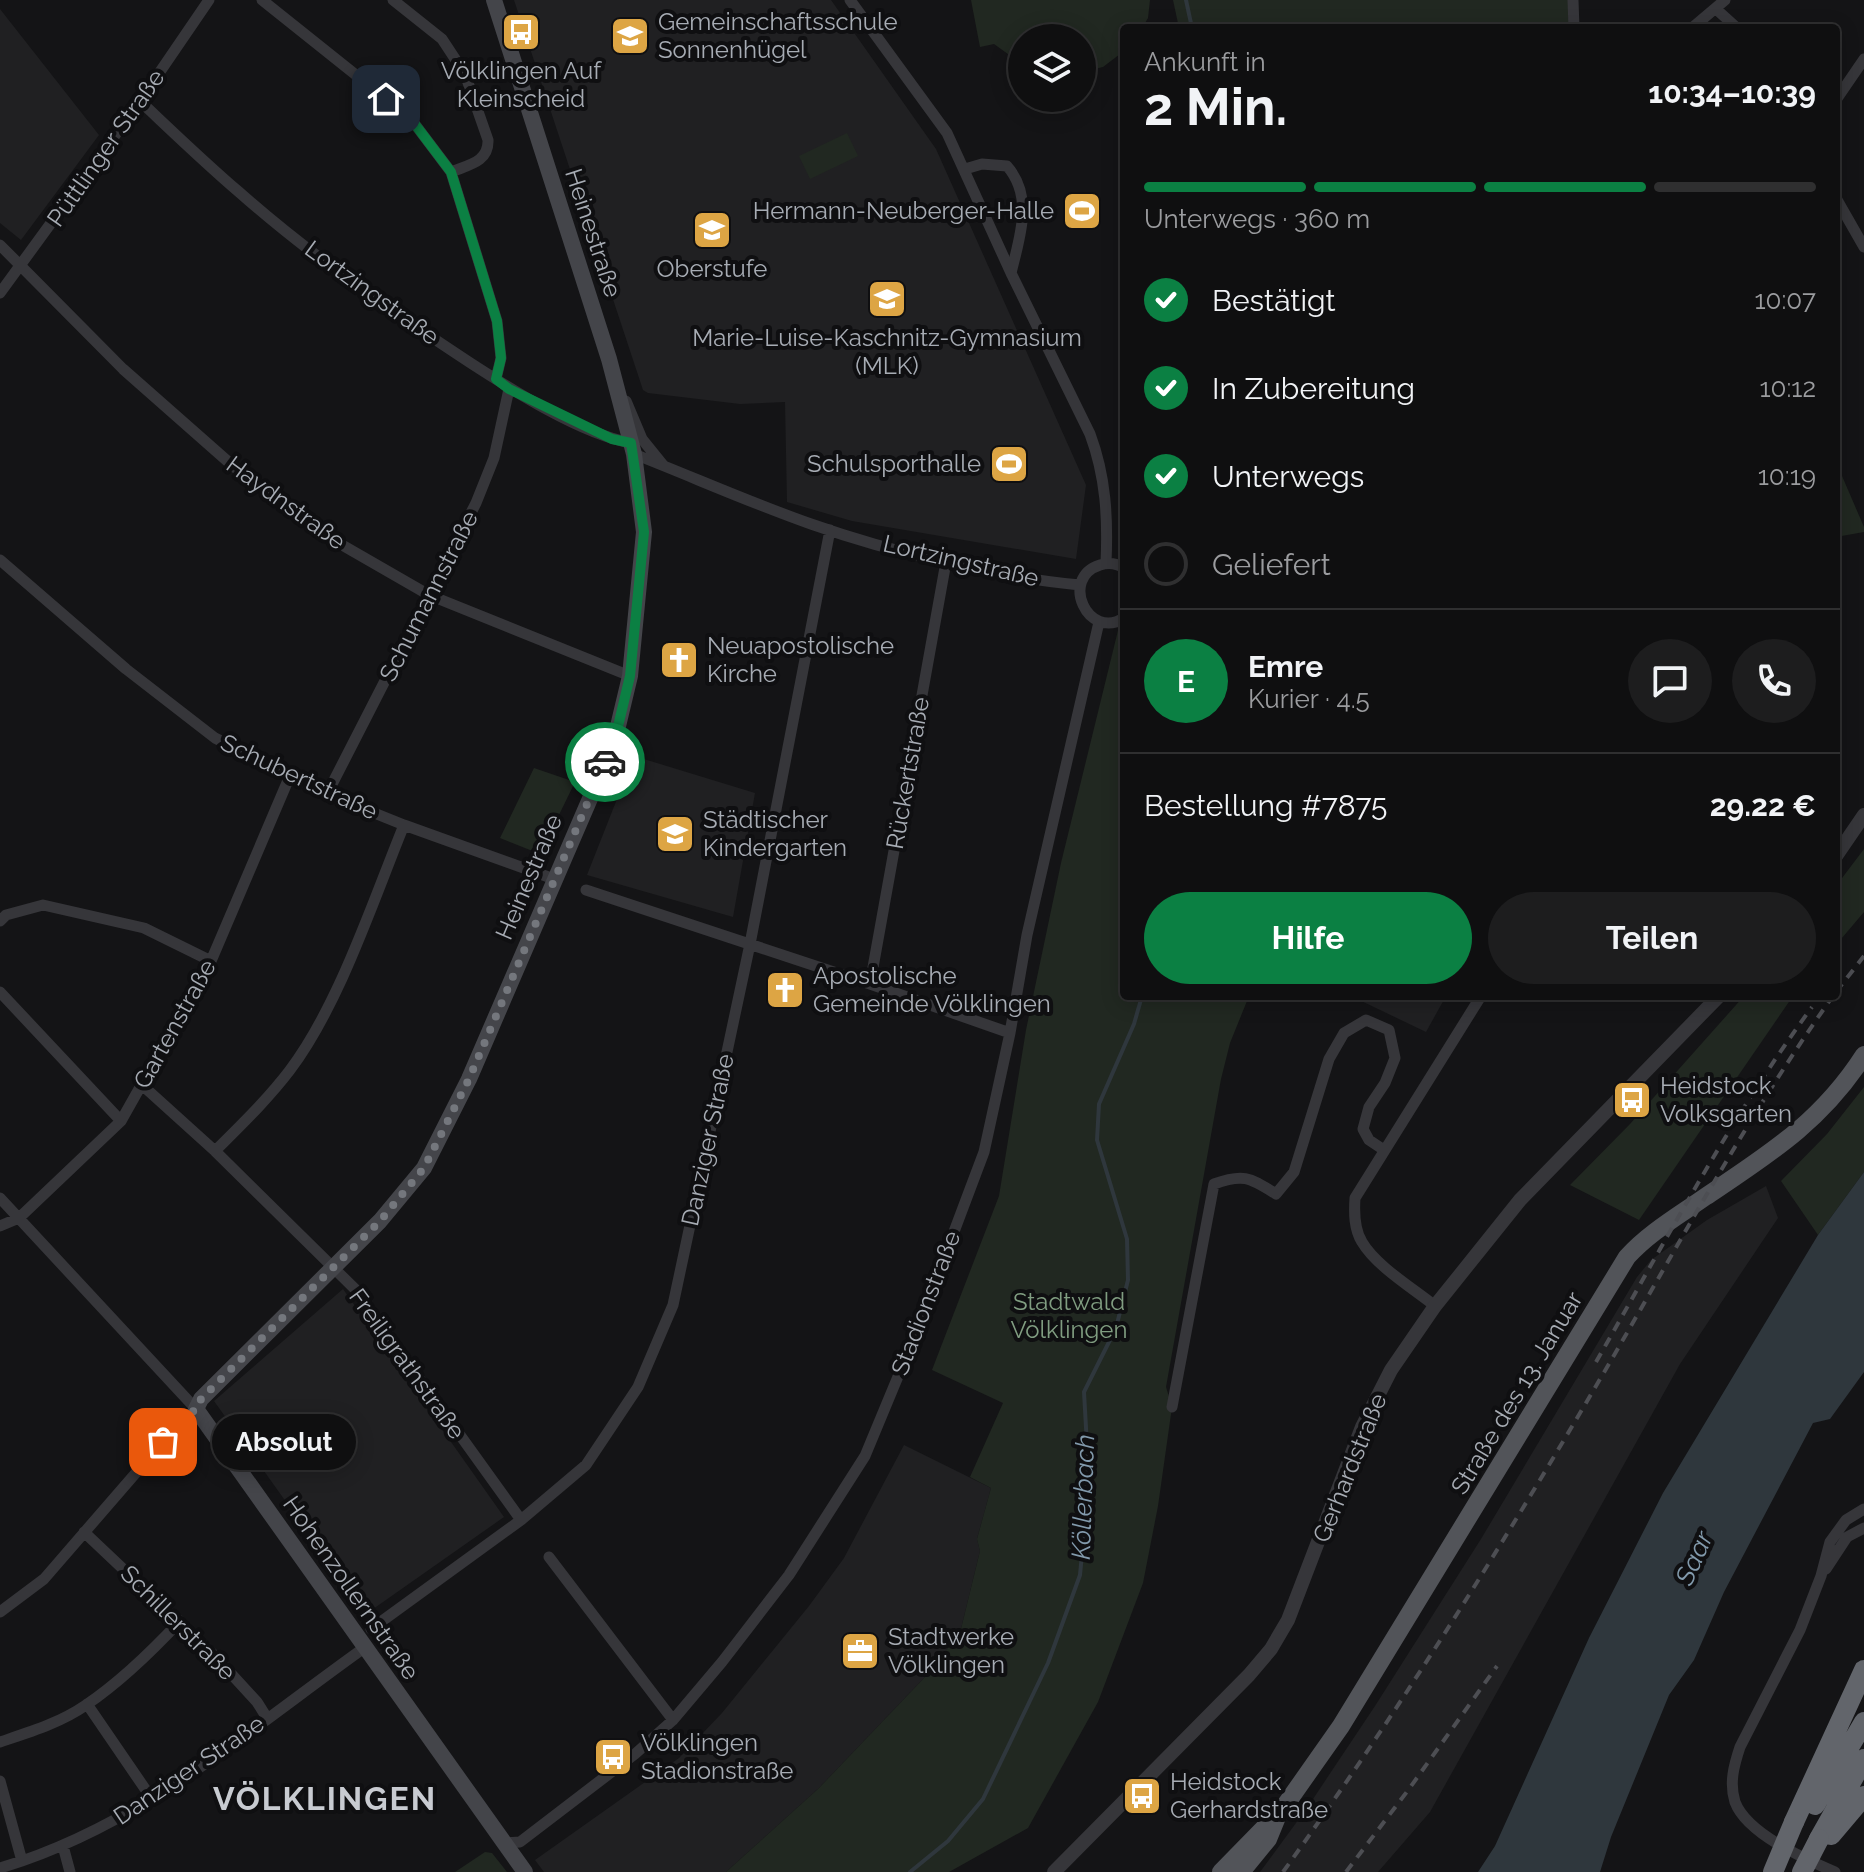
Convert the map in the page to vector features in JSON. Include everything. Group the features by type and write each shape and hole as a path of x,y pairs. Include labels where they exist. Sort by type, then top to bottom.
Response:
{"highway":[{"path":"1804,1872 1810,1833 1864,1670"},
{"path":"1810,1833 1864,1722"},
{"path":"1776,1872 1810,1833 1864,1759"},
{"path":"1810,1833 1864,1796"}],"main road":[{"name":"Heinestraße","path":"196,1409 201,1399 380,1221 424,1168 469,1079 614,743 630,676 644,532 632,448 609,359 494,0"},
{"name":"Straße des 13. Januar","path":"1241,1872 1268,1839 1277,1817 1348,1716 1627,1257 1659,1228 1794,1136 1836,1093 1864,1055"},
{"name":"Hohenzollernstraße","path":"196,1409 525,1872"},
{"name":"Straße des 13. Januar","path":"1221,1872 1277,1817"}],"street":[{"name":"Püttlinger Straße","path":"0,293 22,267 209,0"},
{"path":"262,0 411,119 451,172 497,321 501,358 496,379"},
{"path":"393,0 442,39 465,74 488,140 488,150 481,160 451,172"},
{"path":"850,0 947,133 1090,434 1099,457 1106,499 1106,563"},
{"path":"1573,0 1574,24"},
{"path":"1697,24 1720,4 1734,24"},
{"path":"1840,94 1864,59"},
{"name":"Lortzingstraße","path":"140,101 240,194 309,249 411,324 509,389 663,466 830,530 946,562 1080,585"},
{"path":"965,169 982,164 1007,166 1018,179 1024,202 1011,273"},
{"path":"1840,205 1864,247"},
{"name":"Haydnstraße","path":"0,245 123,369 233,466 323,534 429,595 630,676"},
{"path":"609,359 642,439 663,466"},
{"name":"Schumannstraße","path":"327,794 476,503 494,458 509,389"},
{"name":"Danziger Straße","path":"371,1629 521,1520 586,1465 638,1387 673,1305 750,944 830,530"},
{"name":"Schubertstraße","path":"0,560 126,669 215,738 289,778 327,794 554,879"},
{"name":"Rückertstraße","path":"870,984 946,562"},
{"path":"1120,567 1106,563 1085,574 1080,585 1079,601 1087,614 1099,622 1120,620"},
{"name":"Stadionstraße","path":"504,1843 520,1842 635,1754 673,1720 789,1575 865,1456 914,1338 984,1152 1027,935 1099,622"},
{"name":"Gartenstraße","path":"0,1226 19,1218 121,1121 211,961 289,778"},
{"path":"1840,850 1864,815"},
{"path":"215,1151 291,1068 315,1031 345,968 404,825"},
{"path":"586,890 1010,1033"},
{"path":"0,921 6,915 43,905 144,928 211,961"},
{"path":"0,992 121,1121"},
{"path":"1435,1306 1377,1259 1362,1242 1354,1217 1355,1198 1478,1000"},
{"name":"Gerhardstraße","path":"1054,1872 1271,1649 1288,1620 1362,1427 1391,1370 1435,1306 1520,1200 1715,1000"},
{"path":"1172,1407 1214,1184 1230,1178 1248,1177 1276,1194 1294,1172 1329,1059 1344,1033 1366,1020 1389,1030 1395,1058 1385,1083 1369,1107 1363,1129 1369,1140 1384,1150"},
{"name":"Freiligrathstraße","path":"142,1085 215,1151 355,1289 521,1520"},
{"name":"Hohenzollernstraße","path":"0,1198 196,1409"},
{"name":"Heinestraße","path":"0,1612 44,1579 180,1422 196,1409"},
{"path":"1835,1872 1756,1828 1739,1808 1732,1784 1733,1767 1740,1747 1800,1630 1821,1576 1830,1542 1846,1520 1864,1509"},
{"path":"1821,1576 1847,1537 1864,1528"},
{"name":"Schillerstraße","path":"84,1532 180,1621 257,1702 267,1718"},
{"path":"549,1557 673,1720"},
{"path":"0,1742 37,1730 87,1704 180,1621"},
{"name":"Danziger Straße","path":"0,1868 63,1846 152,1799 364,1648"},
{"path":"87,1704 152,1799"},
{"path":"0,1781 22,1861"},
{"path":"63,1846 70,1872"}],"shaded area":[{"path":"514,0 831,0 936,149 1086,485 1076,559 852,521 787,502 785,402 740,404 643,390"},
{"path":"0,9 99,135 21,240 0,223"},
{"name":"Städtischer Kindergarten","path":"634,756 755,793 733,917 587,875"},
{"path":"1359,1000 1444,1000 1426,1032"},
{"path":"1766,1186 1778,1218 1680,1364 1430,1812 1378,1872 1260,1872 1375,1706 1481,1539 1637,1277 1651,1260 1707,1220"},
{"path":"343,1289 504,1517 366,1614 214,1401"},
{"name":"Stadtwerke Völklingen","path":"904,1445 991,1488 977,1539 980,1551 960,1633 925,1677 819,1788 726,1872 544,1872 535,1860 679,1758 722,1713 844,1558"}],"green space":[{"path":"971,0 1150,0 1144,24 1120,24 1120,54 1103,67 1096,69 1096,24 1008,24 1008,54 994,44 980,47"},
{"path":"1173,0 1573,0 1574,24 1178,24"},
{"path":"847,133 858,156 810,179 799,156"},
{"path":"1840,471 1864,527 1864,532 1840,536"},
{"name":"Stadtwald Völklingen","path":"1120,622 1120,1000 1247,1000 1230,1043 1221,1079 1166,1387 1172,1407 1143,1583 1098,1702 1028,1828 949,1872 726,1872 819,1788 925,1677 960,1633 980,1551 977,1539 991,1488 970,1477 1003,1403 932,1370 999,1196 1026,1030 1061,863"},
{"path":"534,768 575,782 540,854 500,838"},
{"path":"1864,849 1864,912 1840,940 1840,881"},
{"path":"1740,1000 1790,1000 1639,1220 1570,1185 1630,1124"},
{"path":"1864,1087 1864,1172 1818,1235 1781,1181 1827,1134"},
{"path":"485,1852 492,1853 507,1872 455,1872"}],"water":[{"name":"Saar","path":"1864,1172 1864,1372 1830,1419 1813,1423 1724,1592 1694,1660 1669,1695 1611,1837 1600,1872 1478,1872 1495,1846 1589,1638 1663,1493 1818,1235"}],"waterway":[{"name":"Köllerbach","path":"1186,0 1191,24"},
{"name":"Köllerbach","path":"910,1872 948,1841 983,1799 1048,1663 1080,1575 1089,1481 1084,1392 1116,1328 1128,1280 1127,1239 1097,1140 1099,1104 1134,1024 1141,1000"}],"railway":[{"path":"1840,987 1864,956"},
{"path":"1283,1872 1370,1747 1495,1554 1746,1129 1830,1000"},
{"path":"1596,1362 1725,1137 1812,1007"},
{"path":"1346,1872 1497,1666"}],"way so far":[{"path":"163,1442 196,1409 201,1399 380,1221 424,1168 469,1079 605,762"}],"place":[{"name":"Völklingen Auf Kleinscheid","path":"521,32"},
{"name":"Gemeinschaftsschule Sonnenhügel","path":"630,36"},
{"name":"Hermann-Neuberger-Halle","path":"1082,211"},
{"name":"Oberstufe","path":"712,230"},
{"name":"Marie-Luise-Kaschnitz-Gymnasium (MLK)","path":"887,299"},
{"name":"Schulsporthalle","path":"1009,464"},
{"name":"Neuapostolische Kirche","path":"679,660"},
{"name":"Städtischer Kindergarten","path":"675,834"},
{"name":"Apostolische Gemeinde Völklingen","path":"785,990"},
{"name":"Heidstock Volksgarten","path":"1632,1100"},
{"name":"Absolut","path":"163,1442"},
{"name":"Stadtwerke Völklingen","path":"860,1651"},
{"name":"Völklingen Stadionstraße","path":"613,1757"},
{"name":"Heidstock Gerhardstraße","path":"1142,1796"}],"district":[{"name":"VÖLKLINGEN","path":"325,1799"}],"route":[{"path":"386,99 411,119 451,172 497,321 501,358 496,379 509,389 612,439 631,443 644,532 630,676 614,743 605,762"}]}
